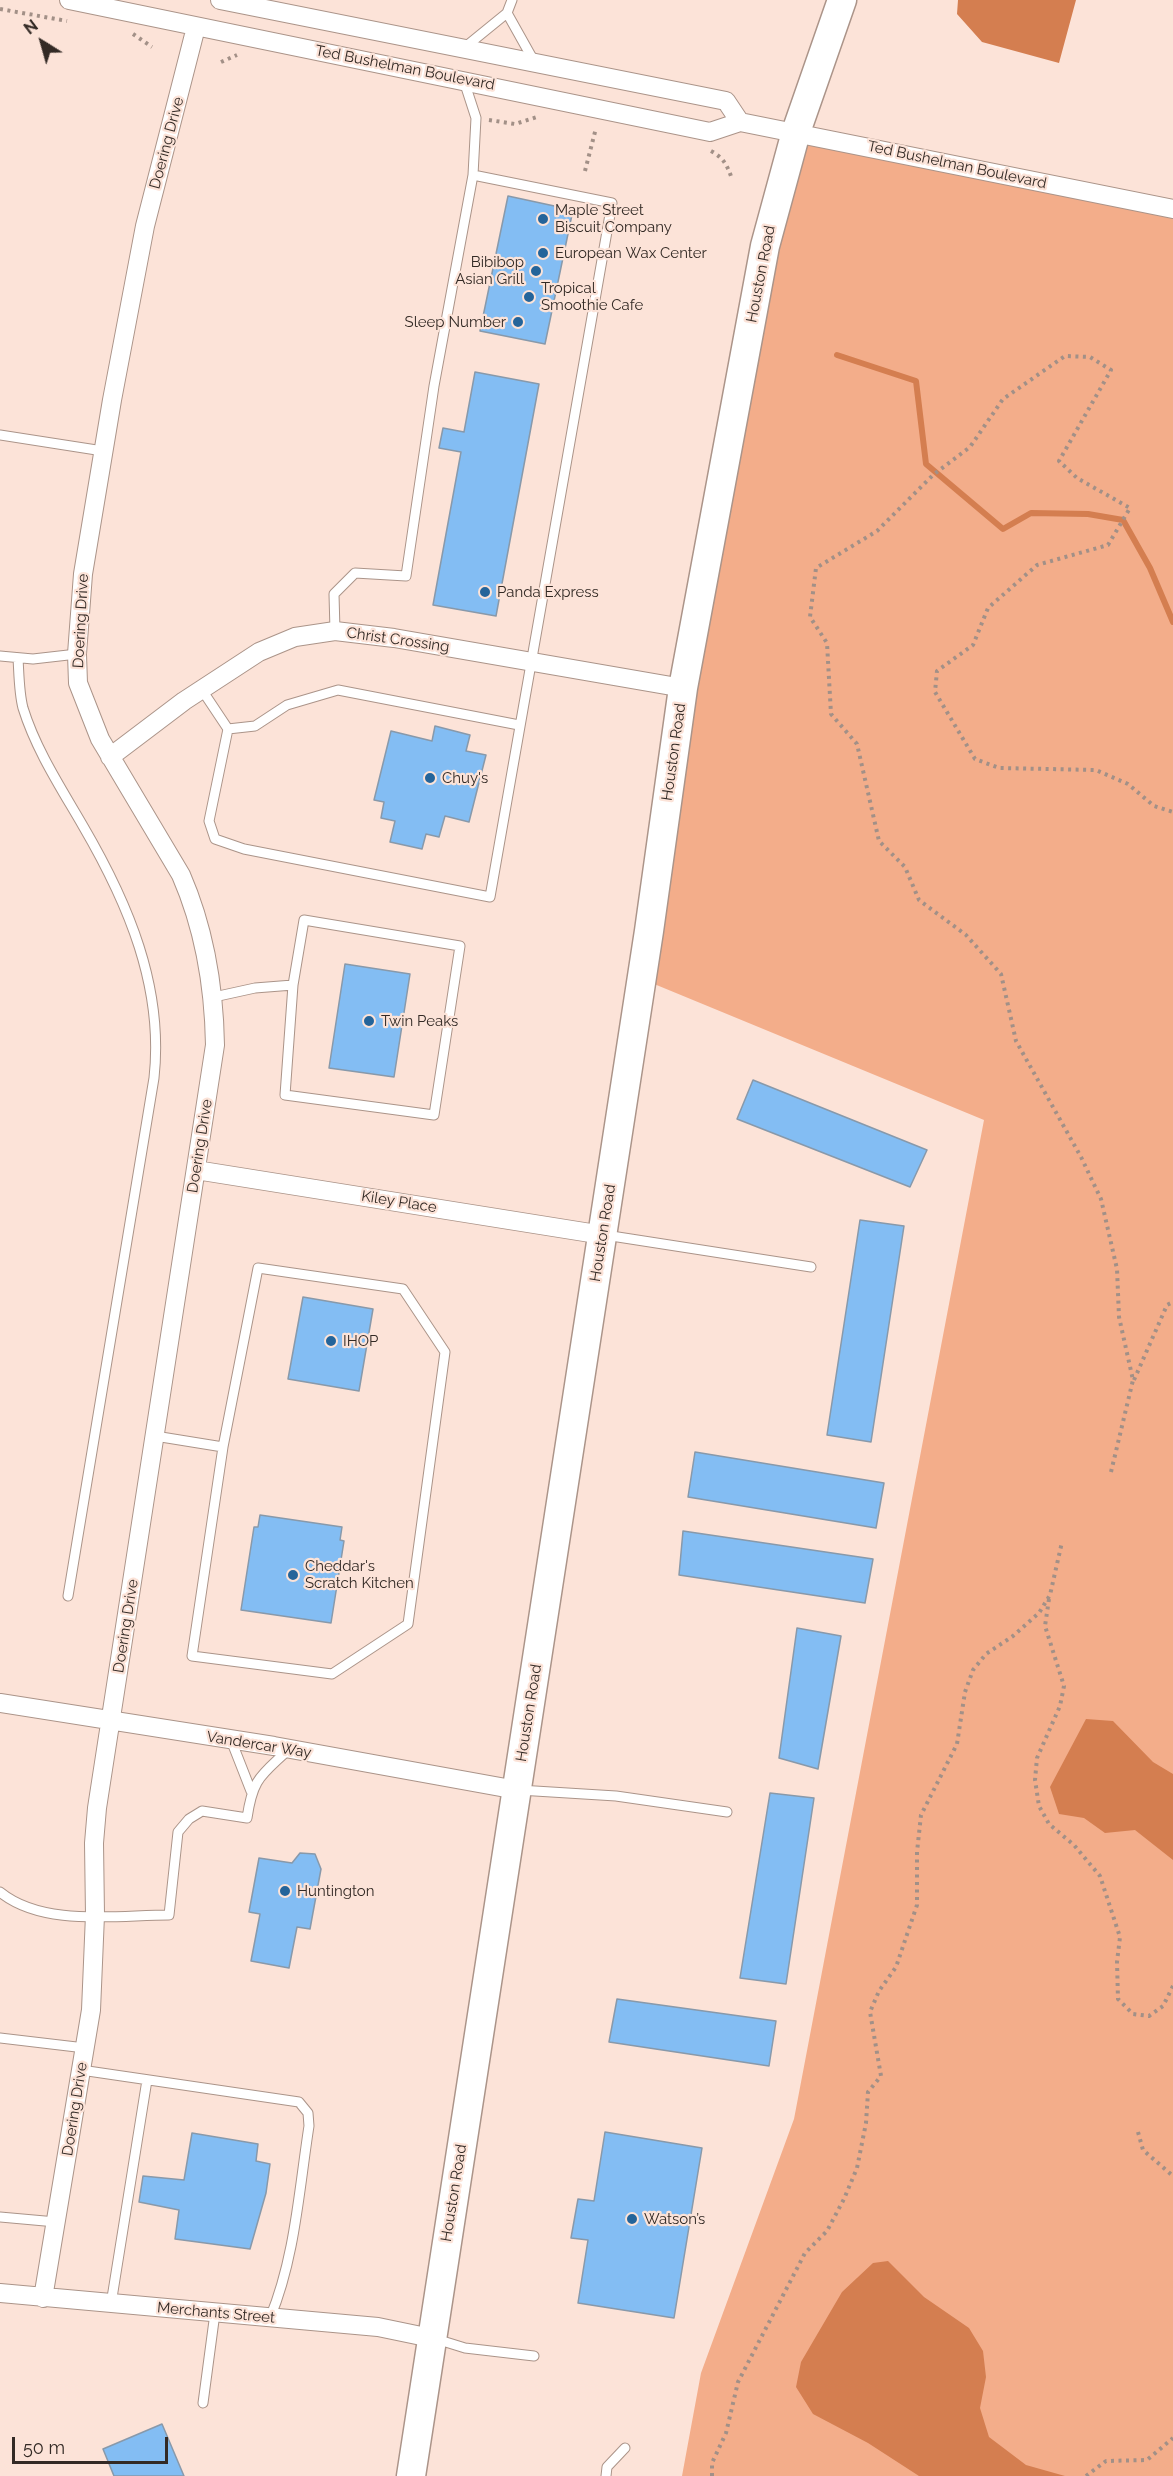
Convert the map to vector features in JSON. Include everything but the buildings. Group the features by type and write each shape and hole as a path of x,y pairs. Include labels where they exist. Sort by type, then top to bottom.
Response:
{"main road":[{"name":"Houston Road","path":"411,2476 650,931 682,688 765,246 796,132 842,0"}],"street":[{"name":"Ted Bushelman Boulevard","path":"69,0 710,132 740,122 1173,209"},
{"name":"Ted Bushelman Boulevard","path":"220,0 726,101 740,122"},
{"name":"Doering Drive","path":"44,2298 85,2048 93,1985 94,1843 212,1070 214,998 206,952 190,895 181,875 110,757 78,683 77,654 83,574 103,451 145,226 196,27"},
{"name":"Christ Crossing","path":"110,757 259,652 295,637 334,632 394,638 682,688"},
{"name":"Kiley Place","path":"196,1170 603,1235"},
{"name":"Vandercar Way","path":"0,1703 289,1749 517,1790"},
{"name":"Merchants Street","path":"0,2293 378,2327 431,2338"}],"lane":[{"path":"463,48 507,13 512,0"},
{"path":"507,13 535,63"},
{"path":"334,632 334,594 355,573 406,576 434,386 473,175 476,118 464,80"},
{"path":"202,690 228,729 209,821 214,839 259,852 490,897 612,203 473,175"},
{"path":"0,435 103,451"},
{"path":"0,656 33,659 77,654"},
{"path":"18,658 22,706 44,759 119,894 144,959 155,1007 154,1078 68,1596"},
{"path":"228,729 255,726 287,705 338,690 519,725"},
{"path":"304,920 460,946 434,1115 285,1095 293,985 304,920"},
{"path":"214,998 255,988 293,985"},
{"path":"603,1235 811,1267"},
{"path":"258,1268 403,1289 445,1352 408,1624 332,1674 192,1656 223,1447 258,1268"},
{"path":"155,1436 223,1447"},
{"path":"231,1740 251,1791"},
{"path":"0,1892 12,1901 56,1916 169,1915 178,1832 189,1819 202,1811 247,1818 251,1791 263,1772 289,1749"},
{"path":"517,1790 616,1796 727,1812"},
{"path":"0,2038 85,2048"},
{"path":"81,2070 299,2102 308,2113 309,2126 290,2250 281,2293 270,2318"},
{"path":"111,2304 147,2080"},
{"path":"0,2217 56,2222"},
{"path":"203,2403 215,2313"},
{"path":"431,2338 465,2348 534,2356"},
{"path":"606,2476 607,2467 625,2448"}],"path":[{"path":"0,9 78,23"},
{"path":"122,32 134,34 152,47"},
{"path":"585,171 597,127"},
{"path":"1133,1380 1119,1317 1117,1269 1101,1199 1081,1157 1016,1041 1001,974 966,935 919,900 905,867 879,841 857,744 831,714 827,643 810,617 816,568 877,531 933,475 970,447 1003,399 1065,356 1090,357 1111,370 1059,461 1077,478 1130,508 1108,545 1037,565 1006,589 988,608 973,645 937,672 934,692 975,759 999,768 1096,770 1128,784 1154,806 1173,812"},
{"path":"1110,1472 1133,1380 1167,1305 1173,1302"},
{"path":"1062,1542 1045,1626 1064,1686 1060,1706 1037,1758 1035,1780 1039,1806 1049,1824 1074,1845 1100,1876 1120,1937 1117,1962 1118,1999 1133,2014 1149,2016 1163,2006 1173,1986"},
{"path":"712,2476 712,2463 726,2433 738,2382 805,2253 827,2231 857,2168 866,2123 868,2092 881,2076 870,2012 879,1991 896,1967 917,1905 917,1852 921,1815 957,1744 965,1692 972,1670 986,1654 1013,1636 1039,1613 1050,1595"},
{"path":"1138,2132 1143,2150 1173,2176"},
{"path":"1086,2476 1106,2461 1147,2460 1173,2438"}],"shaded area":[{"path":"958,0 1076,0 1059,63 982,42 957,14"},
{"path":"796,132 1173,209 1173,2476 682,2476 701,2373 794,2119 984,1120 642,979"},
{"path":"1086,1719 1113,1721 1153,1762 1173,1774 1173,1860 1135,1830 1105,1833 1084,1818 1059,1814 1050,1787"},
{"path":"888,2261 924,2297 969,2328 983,2351 986,2377 980,2408 989,2437 1026,2465 1065,2476 919,2476 868,2443 813,2414 796,2387 801,2362 842,2292 873,2263"}],"waterway":[{"path":"837,355 916,381 926,464 1003,529 1031,513 1088,514 1123,520 1150,568 1173,622"}],"place":[{"name":"Maple Street Biscuit Company","path":"543,219"},
{"name":"European Wax Center","path":"543,253"},
{"name":"Bibibop Asian Grill","path":"536,271"},
{"name":"Tropical Smoothie Cafe","path":"529,297"},
{"name":"Sleep Number","path":"518,322"},
{"name":"Panda Express","path":"485,592"},
{"name":"Chuy's","path":"430,778"},
{"name":"Twin Peaks","path":"369,1021"},
{"name":"IHOP","path":"331,1341"},
{"name":"Cheddar's Scratch Kitchen","path":"293,1575"},
{"name":"Huntington","path":"285,1891"},
{"name":"Watson’s","path":"632,2219"}]}
